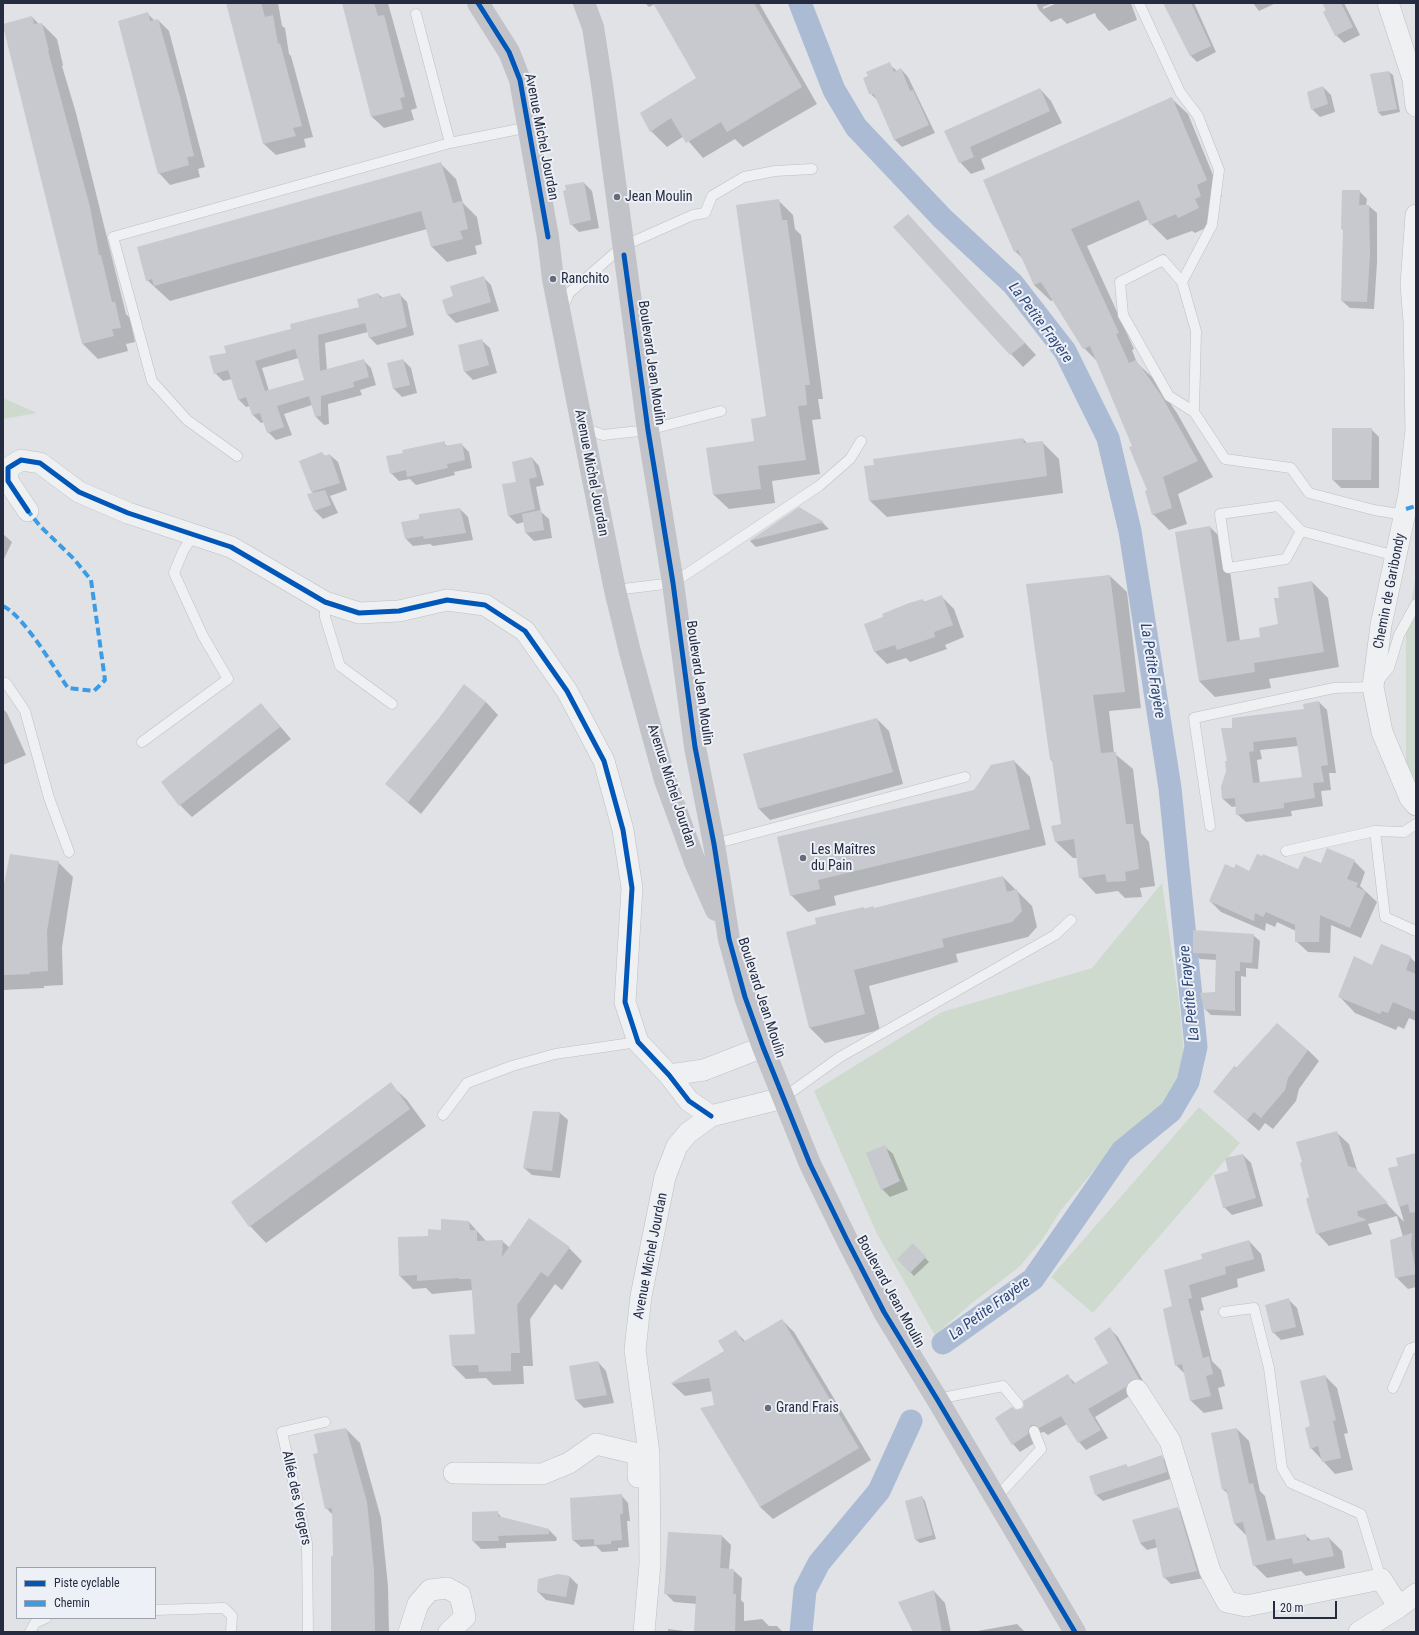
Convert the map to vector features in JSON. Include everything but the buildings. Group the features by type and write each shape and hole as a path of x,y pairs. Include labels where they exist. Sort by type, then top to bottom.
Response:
{"main road":[{"name":"Avenue Michel Jourdan","path":"478,3 509,52 520,80 560,313 614,590 666,780 695,862 729,939"},
{"name":"Boulevard Jean Moulin","path":"584,3 594,27 648,430 673,583 695,747 714,844 729,939 746,997 763,1047 810,1164 846,1240 884,1312 1075,1632"},
{"path":"592,3 594,27"}],"street":[{"path":"1388,3 1413,79 1416,106"},
{"name":"Chemin de Garibondy","path":"1416,216 1411,285 1415,319 1416,430 1410,494 1381,626 1373,687 1382,732 1410,798 1416,805"},
{"path":"28,511 8,481 5,468 21,460 40,463 79,492 128,513 231,547 325,602 359,613 399,611 447,600 485,605 525,631 567,691 604,760 623,830 632,888 625,1002 638,1042 669,1075 689,1101 711,1116"},
{"path":"669,1075 704,1070 763,1047"},
{"name":"Avenue Michel Jourdan","path":"644,1632 650,1564 649,1453 635,1350 640,1296 666,1177 677,1146 688,1133 711,1116 783,1098"},
{"path":"1137,1390 1170,1441 1210,1571 1227,1602 1246,1606 1381,1579 1399,1607"},
{"path":"454,1472 542,1474 569,1463 596,1444 638,1454 638,1544 650,1564"},
{"path":"409,1632 418,1604 430,1590 447,1588 460,1595 465,1616 449,1632"},
{"path":"1369,1630 1416,1594"}],"lane":[{"path":"1139,3 1180,92 1198,116 1219,170 1212,225 1182,282"},
{"path":"416,14 450,143"},
{"path":"236,456 187,420 152,382 113,237 450,143 528,127"},
{"path":"560,313 569,293 623,246 693,215 706,213 712,196 744,177 775,171 812,169"},
{"path":"1194,412 1196,331 1182,282 1163,260 1120,282 1123,315 1169,396 1194,412 1225,459 1290,468 1309,493 1374,510 1405,515"},
{"path":"582,428 603,435 648,430 721,411"},
{"path":"614,590 673,583 819,486 850,459 861,441"},
{"path":"1301,531 1286,559 1228,568 1220,514 1278,506 1301,531 1396,556"},
{"path":"142,742 228,679 203,636 174,573 183,551 194,534"},
{"path":"325,602 325,616 340,666 392,704"},
{"path":"1210,826 1194,718 1334,688 1373,687 1389,668 1399,635 1416,604"},
{"path":"3,682 6,683 25,711 50,798 69,852"},
{"path":"714,844 965,777"},
{"path":"1286,850 1375,830 1404,832 1416,824"},
{"path":"1375,830 1385,917 1416,931"},
{"path":"783,1098 840,1057 1055,935 1071,920"},
{"path":"443,1115 468,1083 512,1066 555,1054 638,1042"},
{"path":"1224,1312 1254,1308 1269,1368 1282,1468 1291,1482 1361,1514 1381,1579"},
{"path":"1393,1388 1410,1349 1416,1347"},
{"path":"937,1399 1003,1386 1018,1404"},
{"name":"Allée des Vergers","path":"308,1632 308,1543 282,1432 325,1422"},
{"path":"996,1498 1041,1449 1034,1431"},
{"path":"156,1610 224,1608 232,1616 231,1632"},
{"path":"30,1632 35,1623 44,1619"}],"shaded area":[{"path":"3,398 37,413 3,419"},
{"path":"1416,574 1416,781 1406,769 1406,635"},
{"path":"1162,883 1179,1002 1185,1063 1181,1086 1162,1107 1115,1145 1061,1210 1042,1240 1019,1267 972,1303 935,1335 877,1234 814,1091 942,1012 1092,968"},
{"path":"1199,1107 1240,1143 1093,1313 1051,1277"}],"waterway":[{"name":"La Petite Frayère","path":"800,3 834,90 856,127 942,218 1013,284 1065,351 1108,438 1130,531 1170,788 1196,1047 1188,1082 1171,1111 1122,1151 1033,1279 943,1343"},
{"name":"La Petite Frayère","path":"801,1632 805,1590 819,1563 879,1491 911,1421"}],"marked path":[{"path":"1406,509 1416,506"},
{"path":"3,606 20,620 29,631 68,688 94,691 105,680 91,580 74,559 40,526 28,511"}],"cycle path":[{"path":"478,3 509,52 520,80 548,237"},
{"path":"624,255 648,430 673,583 695,747 714,844 729,939 745,997 763,1047 810,1164 884,1312 1075,1632"},
{"path":"28,511 8,481 8,468 21,460 40,463 79,492 128,513 231,547 325,602 359,613 399,611 447,600 485,605 525,631 567,691 604,761 623,830 632,888 625,1002 638,1042 669,1075 689,1101 711,1116"}],"place":[{"name":"Jean Moulin","path":"617,197"},
{"name":"Ranchito","path":"553,279"},
{"name":"Les Maîtres du Pain","path":"803,858"},
{"name":"Grand Frais","path":"768,1408"}]}
